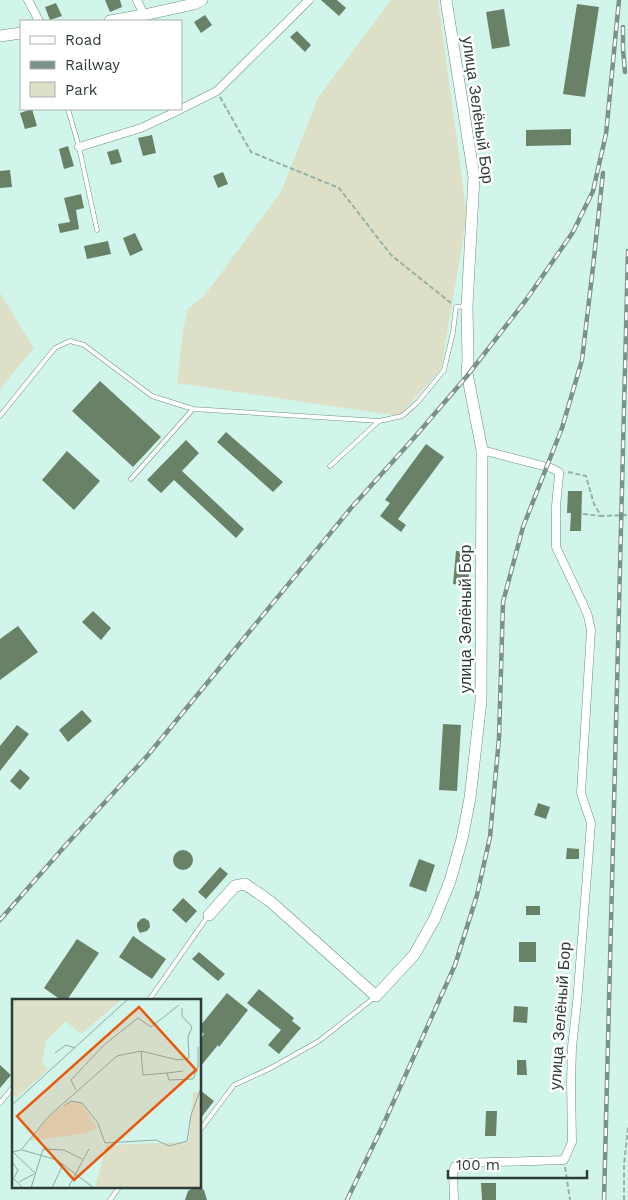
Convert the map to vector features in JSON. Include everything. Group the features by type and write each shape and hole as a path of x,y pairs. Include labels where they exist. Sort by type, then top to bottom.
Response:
{"street":[{"path":"28,0 38,20"},
{"path":"137,0 144,15"},
{"path":"116,20 194,4 202,0"},
{"path":"182,108 217,91 309,0"},
{"name":"улица Зелёный Бор","path":"376,996 414,954 435,918 450,881 462,839 470,798 481,701 482,450 478,422 467,376 468,360 462,306 474,177 446,0"},
{"path":"0,36 20,33"},
{"path":"79,146 140,128 179,110"},
{"path":"482,450 556,470"},
{"name":"улица Зелёный Бор","path":"556,470 560,475 556,506 556,547 583,604 591,630 582,793 591,823 572,1048 572,1142 564,1160"},
{"path":"209,915 236,886 245,884 271,902 376,996"},
{"path":"454,1200 452,1172 455,1166 461,1164 564,1160"}],"lane":[{"path":"68,110 79,146 97,230"},
{"path":"0,416 54,348 70,341 84,345 152,396 193,410 379,421 402,416 418,402 444,370 462,306"},
{"path":"131,479 193,410"},
{"path":"330,466 379,421"},
{"path":"150,999 209,915"},
{"path":"201,1129 234,1085 269,1069 319,1041 376,996"},
{"path":"0,1103 12,1088"},
{"path":"110,1200 119,1188"}],"path":[{"path":"217,91 251,152 339,188 391,255 462,306"},
{"path":"556,470 586,476 594,504 601,516"},
{"path":"583,514 601,516 628,515"},
{"path":"624,1200 624,1165 628,1126"},
{"path":"564,1160 570,1200"}],"green space":[{"path":"391,0 438,0 467,216 441,369 399,416 177,383 183,331 188,309 205,295 281,192 318,98"},
{"path":"0,293 34,348 0,389"}],"building":[{"path":"105,0 120,0 122,7 110,12"},
{"path":"321,0 337,0 346,8 339,16"},
{"path":"56,3 62,16 50,20 45,7"},
{"path":"577,4 599,7 585,97 563,94"},
{"path":"504,9 510,46 492,49 486,12"},
{"path":"205,15 212,25 201,33 194,22"},
{"path":"297,31 311,45 305,52 290,37"},
{"path":"32,110 37,126 25,129 20,113"},
{"path":"571,129 571,145 526,146 526,130"},
{"path":"152,135 156,153 143,156 138,138"},
{"path":"68,146 74,166 64,169 59,149"},
{"path":"118,149 122,162 111,165 107,152"},
{"path":"10,170 12,187 0,188 0,171"},
{"path":"223,172 228,184 218,188 213,176"},
{"path":"81,194 84,208 76,210 79,229 60,233 58,224 70,222 64,198"},
{"path":"135,233 143,250 130,256 123,238"},
{"path":"108,241 111,254 87,259 84,246"},
{"path":"100,381 161,437 133,467 72,411"},
{"path":"226,432 283,482 273,492 217,442"},
{"path":"186,440 199,453 182,471 244,529 236,538 174,480 161,493 147,480"},
{"path":"426,444 444,457 398,519 406,525 401,532 380,516 390,503 385,500"},
{"path":"67,451 100,481 74,510 42,480"},
{"path":"568,491 582,491 581,531 570,531 571,513 567,513"},
{"path":"456,551 471,552 468,586 453,584"},
{"path":"93,611 111,628 101,640 82,622"},
{"path":"18,626 38,652 0,680 0,639"},
{"path":"82,710 92,721 68,742 59,730"},
{"path":"443,724 461,725 457,791 439,790"},
{"path":"17,725 29,734 0,771 0,746"},
{"path":"20,769 30,778 20,790 10,781"},
{"path":"538,803 550,807 546,819 534,815"},
{"path":"567,848 579,849 579,859 566,859"},
{"path":"183,850 190,853 193,860 190,867 183,870 176,867 173,860 176,853"},
{"path":"419,859 435,865 426,892 409,886"},
{"path":"220,867 228,874 206,899 198,892"},
{"path":"183,898 197,911 186,923 172,910"},
{"path":"526,906 540,906 540,915 526,915"},
{"path":"144,918 149,921 150,927 147,931 140,933 137,923"},
{"path":"133,936 166,959 152,979 119,957"},
{"path":"77,939 99,953 68,999 60,999 44,988"},
{"path":"519,942 536,942 536,962 519,962"},
{"path":"199,952 225,974 218,981 192,959"},
{"path":"259,989 294,1018 292,1021 301,1028 279,1054 268,1045 281,1030 247,1003"},
{"path":"227,993 248,1010 219,1047 218,1045 201,1066 201,1038 204,1034 201,1032 201,1025"},
{"path":"514,1006 528,1007 527,1023 513,1022"},
{"path":"517,1060 526,1060 527,1075 517,1075"},
{"path":"0,1065 11,1075 0,1088"},
{"path":"201,1091 214,1101 201,1118"},
{"path":"486,1111 497,1111 496,1136 485,1136"},
{"path":"481,1183 496,1183 496,1200 482,1200"},
{"path":"192,1188 201,1188 204,1190 207,1200 185,1200 188,1191"}],"railway":[{"path":"0,920 148,755 351,508 467,376 526,300 573,232 593,191 606,134 619,0"},
{"path":"623,27 625,72"},
{"path":"347,1200 455,965 477,895 490,837 499,738 503,602 523,527 562,428 582,360 603,173"},
{"path":"604,1200 628,251"}]}
